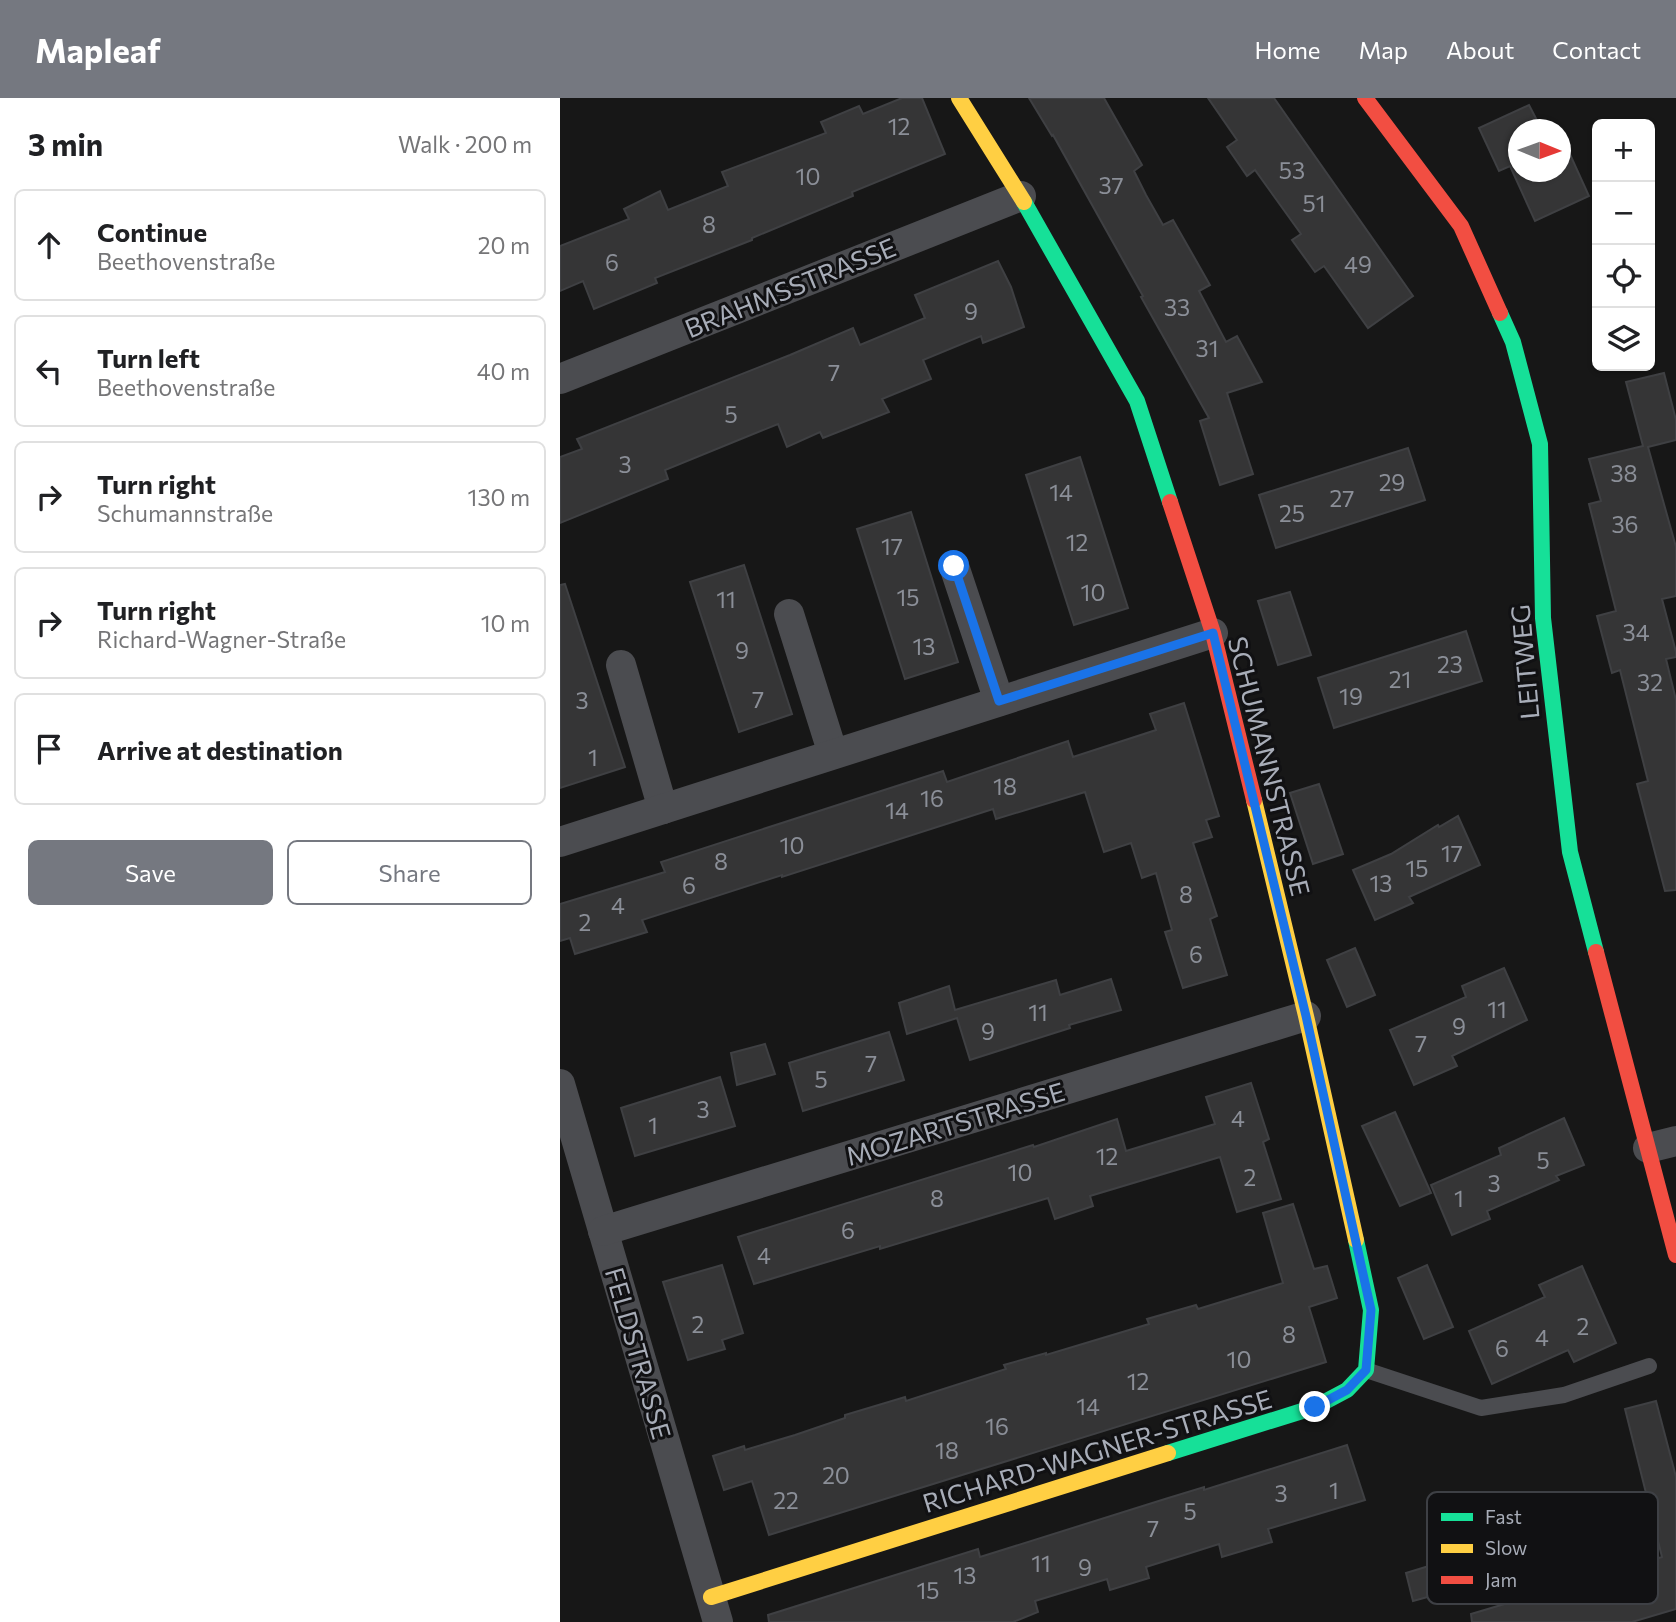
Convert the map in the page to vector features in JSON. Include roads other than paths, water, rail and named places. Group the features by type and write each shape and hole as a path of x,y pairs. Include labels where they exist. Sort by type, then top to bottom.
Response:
{"street":[{"name":"SCHUMANNSTRASSE","path":"959,98 1021,195 1137,401 1213,633 1306,1016 1371,1310 1366,1370"},
{"name":"LEITWEG","path":"1365,98 1461,226 1513,342 1540,444 1543,618 1570,852 1662,1144 1676,1255"},
{"name":"BRAHMSSTRASSE","path":"560,379 1021,195"},
{"path":"954,566 999,701"},
{"path":"789,614 833,754"},
{"path":"560,842 1213,633"},
{"path":"621,665 663,809"},
{"name":"MOZARTSTRASSE","path":"603,1231 1306,1016"},
{"name":"FELDSTRASSE","path":"560,1084 715,1609"},
{"name":"RICHARD-WAGNER-STRASSE","path":"715,1609 1315,1407 1347,1390 1366,1370"}],"lane":[{"path":"1366,1370 1482,1408 1564,1395 1649,1366"}]}
